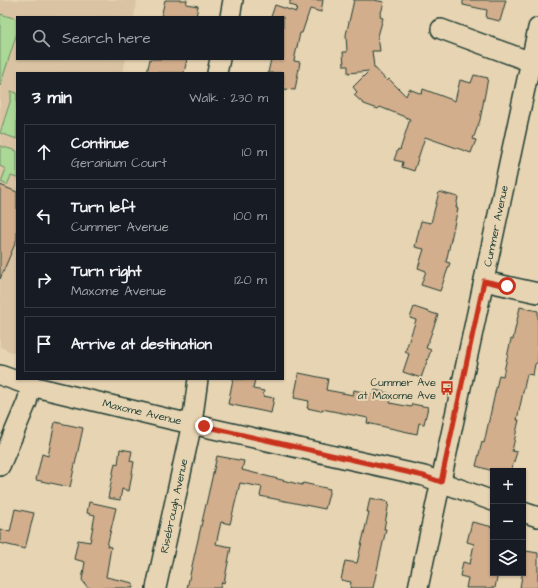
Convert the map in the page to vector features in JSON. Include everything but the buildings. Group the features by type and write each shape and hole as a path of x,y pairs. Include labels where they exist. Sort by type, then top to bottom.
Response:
{"street":[{"path":"230,16 233,0"},
{"path":"441,28 531,62"},
{"name":"Cummer Avenue","path":"418,588 484,281 532,89 531,62 538,28"},
{"path":"217,72 220,60"},
{"path":"484,281 538,293"},
{"name":"Maxome Avenue","path":"0,375 31,386 424,476 490,500"},
{"name":"Risebrough Avenue","path":"156,588 192,423 198,380"},
{"path":"0,466 27,402 31,386"},
{"path":"526,513 538,517"}],"shaded area":[{"path":"0,0 137,0 134,16 16,16 16,60 126,60 123,72 16,72 16,354 0,347"}],"green space":[{"path":"0,14 16,19 16,36 0,86"},
{"path":"11,91 16,93 16,139 0,133 11,99"},
{"path":"0,146 16,151 16,178 11,176 7,185 1,182 6,169 0,166"}],"place":[{"name":"Cummer Ave at Maxome Ave","path":"447,388"}],"route":[{"path":"204,426 424,476 441,482 484,281 507,286"}]}
